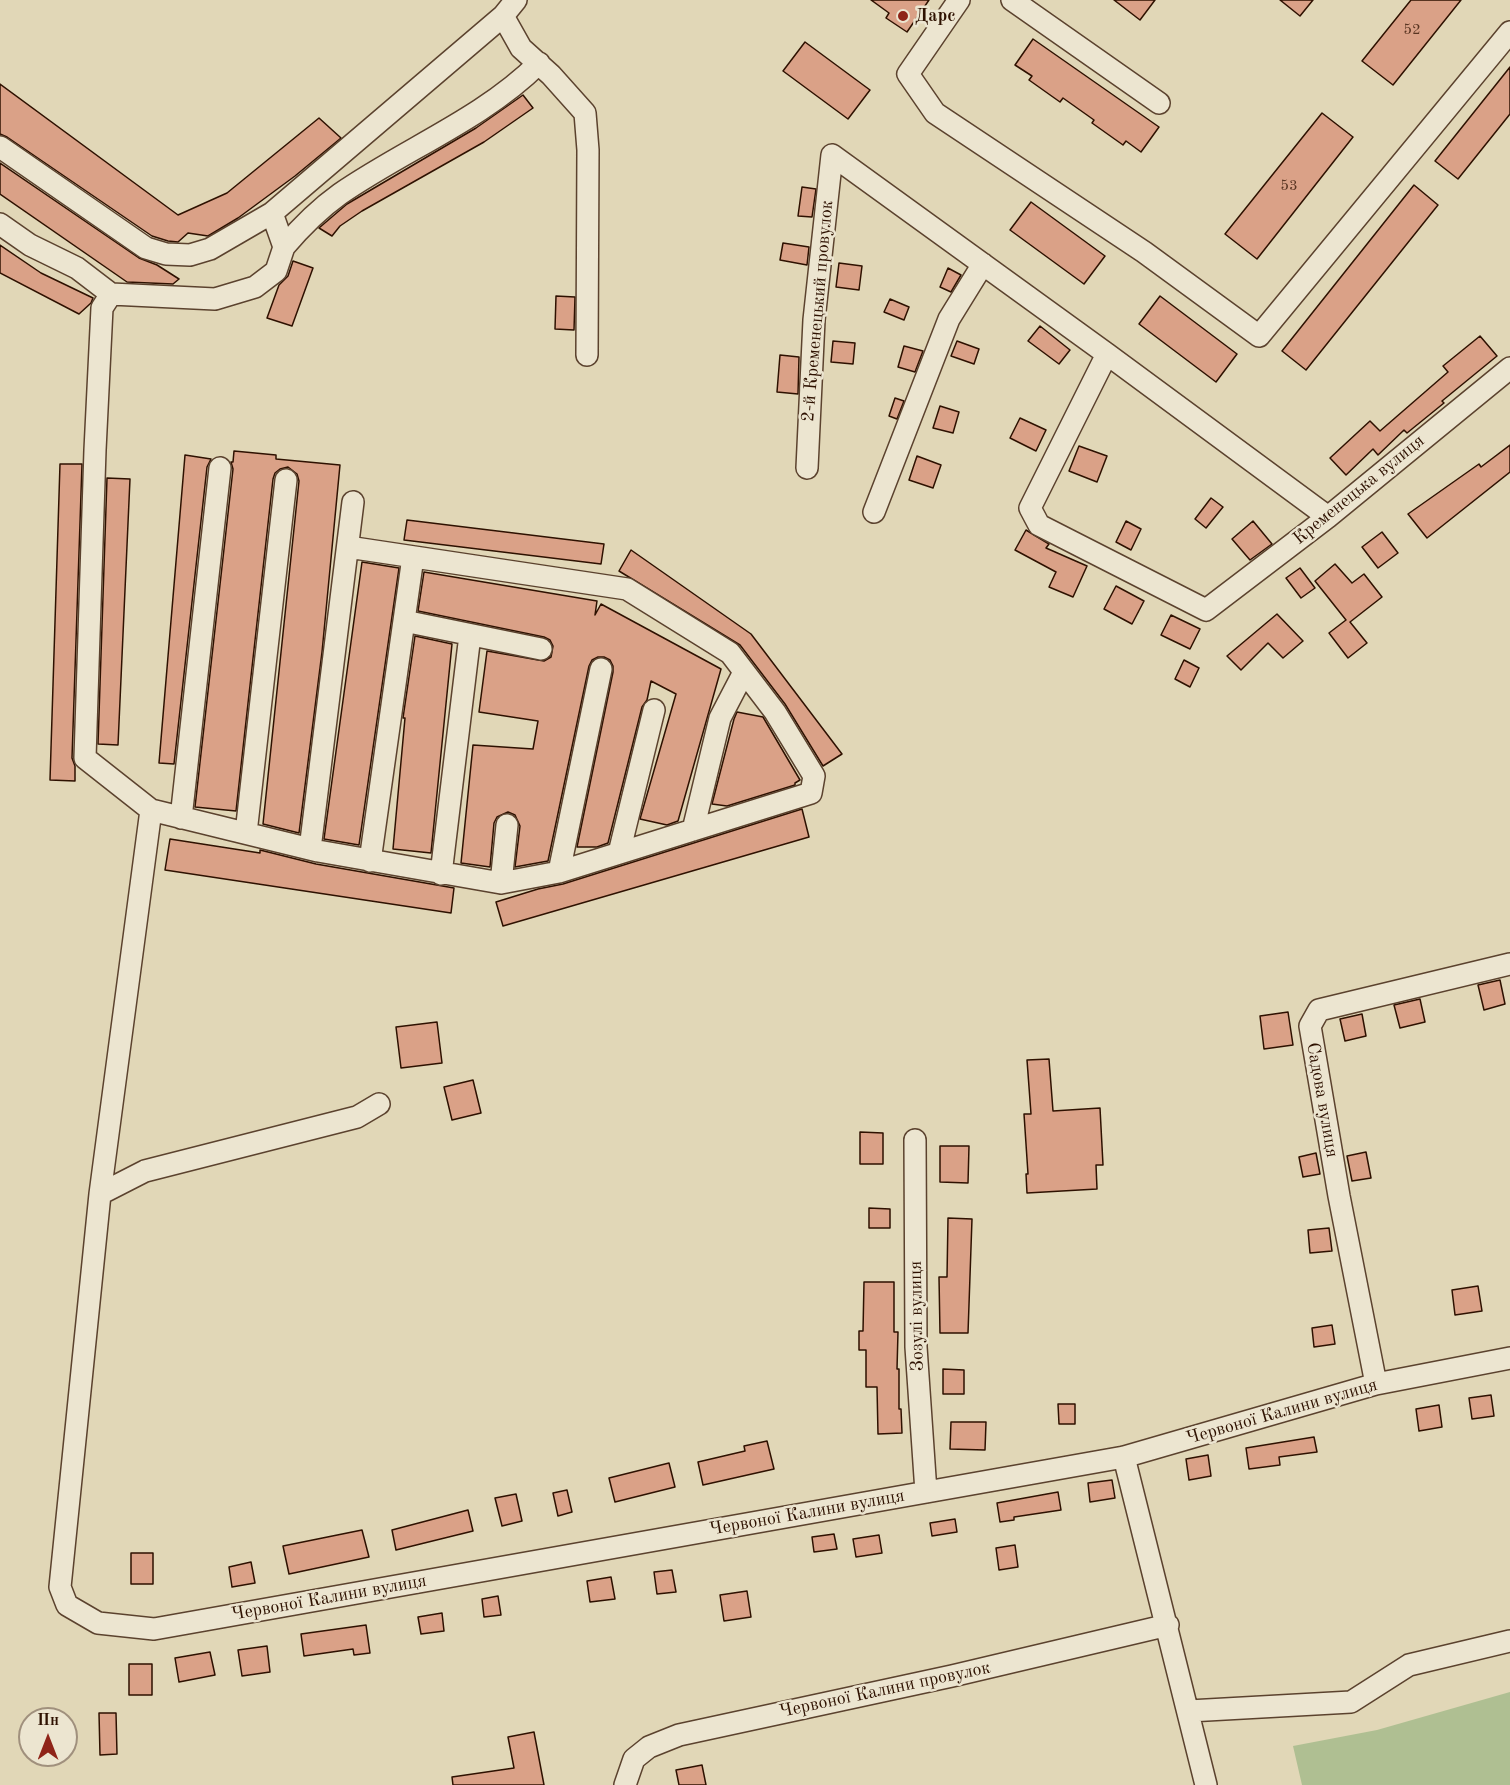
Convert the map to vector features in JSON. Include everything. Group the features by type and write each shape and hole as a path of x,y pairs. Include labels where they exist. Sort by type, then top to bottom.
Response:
{"street":[{"path":"959,0 908,74 934,113 1144,252 1259,336 1510,32"},
{"path":"1012,0 1159,103"},
{"path":"0,147 146,248 166,254 190,255 210,249 272,213 510,8 520,48 551,75 585,113 588,150 587,355"},
{"path":"0,224 30,245 77,268 111,294 214,299 255,287 276,271 284,247 308,220 339,195 494,101 520,82 538,63"},
{"name":"2-й Кременецький провулок","path":"807,468 814,320 832,155 983,264"},
{"path":"272,213 284,247"},
{"path":"874,512 949,319 983,264 1328,518"},
{"path":"111,294 102,308 101,320 94,450 85,758 152,810 309,849 501,883 559,872 811,793 814,777 775,712 730,653 627,589 348,547"},
{"name":"Кременецька вулиця","path":"1107,354 1030,508 1039,525 1206,610 1328,518 1510,368"},
{"path":"181,818 220,468"},
{"path":"246,833 286,480"},
{"path":"309,849 353,502"},
{"path":"370,861 413,557"},
{"path":"404,621 541,649"},
{"path":"441,874 470,635"},
{"path":"559,872 601,669"},
{"path":"693,830 720,718 744,672"},
{"path":"619,853 654,710"},
{"path":"100,1194 152,810"},
{"path":"501,883 507,825"},
{"name":"Садова вулиця","path":"1376,1384 1339,1196 1310,1026 1319,1010 1510,964"},
{"path":"100,1194 145,1171 357,1117 379,1104"},
{"name":"Зозулі вулиця","path":"915,1140 916,1347 926,1492"},
{"name":"Червоної Калини вулиця","path":"100,1194 60,1587 67,1605 98,1623 154,1629 1124,1457 1376,1384 1510,1358"},
{"path":"1124,1457 1168,1625 1206,1785"},
{"name":"Червоної Калини провулок","path":"625,1785 634,1760 649,1747 679,1735 952,1676 1168,1625"},
{"path":"1189,1711 1351,1702 1409,1665 1510,1641"}],"green space":[{"path":"1510,1692 1510,1785 1302,1785 1293,1746 1377,1730"}],"building":[{"name":"Дарс","path":"871,0 929,0 907,32 886,18 889,13"},
{"path":"1114,0 1155,0 1140,20"},
{"path":"1280,0 1313,0 1300,16"},
{"path":"1411,0 1461,0 1393,85 1362,61"},
{"path":"1033,39 1159,127 1141,152 1126,141 1123,145 1063,98 1060,102 1029,80 1032,76 1015,65"},
{"path":"805,42 870,90 848,119 783,71"},
{"path":"1510,67 1510,114 1458,179 1435,161"},
{"path":"0,84 178,215 227,193 319,118 341,138 238,218 208,236 188,233 178,242 168,241 152,236 0,134"},
{"path":"523,95 533,108 484,142 362,211 340,226 332,236 319,228 347,204 476,128"},
{"path":"1322,113 1353,137 1257,259 1225,234"},
{"path":"0,163 139,258 157,265 179,279 173,284 127,282 0,194"},
{"path":"1414,185 1438,205 1306,370 1282,351"},
{"path":"802,187 816,189 812,217 798,216"},
{"path":"1031,202 1105,256 1084,284 1010,230"},
{"path":"783,243 809,247 807,265 780,260"},
{"path":"0,245 41,273 93,298 91,303 79,314 0,273"},
{"path":"293,261 313,268 292,326 267,318 279,285 288,276"},
{"path":"839,263 862,266 859,290 836,287"},
{"path":"948,268 961,275 951,292 940,287"},
{"path":"556,296 575,297 574,330 555,329"},
{"path":"1160,296 1237,354 1216,382 1139,324"},
{"path":"890,299 909,307 904,320 884,312"},
{"path":"1040,326 1070,350 1059,364 1028,341"},
{"path":"1480,336 1497,356 1442,401 1444,403 1407,433 1404,430 1378,455 1373,449 1346,475 1330,458 1370,421 1380,431 1448,372 1443,366"},
{"path":"833,341 855,343 853,364 831,362"},
{"path":"957,341 979,349 974,364 951,356"},
{"path":"904,346 923,351 915,372 898,367"},
{"path":"780,355 799,357 798,394 777,392"},
{"path":"895,398 904,401 897,419 889,416"},
{"path":"940,406 959,412 953,433 933,428"},
{"path":"1020,418 1046,430 1036,451 1010,438"},
{"path":"1510,445 1510,472 1427,538 1408,514 1479,464 1481,467"},
{"path":"1079,446 1107,456 1097,482 1069,471"},
{"path":"234,451 276,455 276,459 340,465 322,652 299,833 263,824 299,481 297,474 288,467 275,473 273,479 236,811 195,807"},
{"path":"185,455 211,459 207,467 174,764 159,763"},
{"path":"917,456 941,465 933,488 909,480"},
{"path":"60,464 82,464 72,758 75,766 75,781 50,780"},
{"path":"107,478 130,479 118,745 98,744"},
{"path":"1211,498 1223,507 1206,528 1195,519"},
{"path":"407,520 604,544 601,564 404,540"},
{"path":"1126,521 1141,529 1131,550 1116,542"},
{"path":"1253,521 1272,544 1250,560 1232,539"},
{"path":"1026,530 1049,544 1046,548 1087,566 1073,597 1049,587 1056,572 1015,550"},
{"path":"1382,532 1398,553 1378,568 1362,547"},
{"path":"631,550 751,634 842,754 823,766 785,704 740,645 619,571"},
{"path":"362,562 399,568 359,845 324,839"},
{"path":"1335,564 1352,583 1364,574 1382,597 1350,622 1367,643 1348,658 1329,633 1346,620 1315,581"},
{"path":"1300,568 1315,588 1301,598 1286,578"},
{"path":"424,572 597,601 595,615 601,604 721,669 678,821 667,825 640,819 676,694 651,681 647,700 642,707 608,843 597,847 577,847 613,672 610,660 598,657 592,660 589,666 548,861 515,867 520,826 515,815 508,812 497,817 494,823 490,867 461,863 473,745 533,749 538,721 479,712 487,651 544,661 551,657 553,646 550,640 544,637 418,611"},
{"path":"1116,586 1144,601 1132,624 1104,609"},
{"path":"1277,614 1303,641 1283,658 1268,643 1241,670 1227,656"},
{"path":"1171,615 1200,629 1190,649 1161,635"},
{"path":"415,636 452,644 431,853 393,849 405,718 403,718"},
{"path":"1184,660 1199,668 1190,687 1175,679"},
{"path":"737,712 763,717 800,780 795,785 727,806 712,804 734,719"},
{"path":"802,809 809,837 503,926 496,902 563,884"},
{"path":"170,839 260,853 260,850 316,864 454,888 451,913 165,870"},
{"path":"1500,980 1505,1004 1484,1010 1478,985"},
{"path":"1420,999 1425,1022 1400,1028 1394,1005"},
{"path":"1288,1012 1293,1045 1264,1049 1260,1016"},
{"path":"1362,1014 1366,1036 1345,1041 1340,1019"},
{"path":"437,1022 442,1063 401,1068 396,1027"},
{"path":"1049,1059 1053,1111 1100,1108 1103,1165 1096,1165 1097,1189 1027,1193 1024,1114 1031,1114 1027,1060"},
{"path":"473,1080 481,1113 452,1120 444,1087"},
{"path":"860,1132 883,1133 883,1164 860,1164"},
{"path":"940,1146 969,1146 968,1183 940,1182"},
{"path":"1366,1152 1371,1178 1352,1181 1347,1156"},
{"path":"1316,1153 1320,1174 1303,1177 1299,1157"},
{"path":"869,1208 890,1209 890,1228 869,1228"},
{"path":"948,1218 972,1219 968,1333 940,1333 939,1277 947,1277"},
{"path":"1329,1228 1332,1251 1310,1253 1308,1230"},
{"path":"864,1282 894,1282 894,1332 898,1332 897,1369 899,1369 899,1409 901,1409 902,1433 878,1434 877,1387 866,1387 866,1350 859,1350 859,1331 863,1331"},
{"path":"1478,1286 1482,1311 1455,1315 1452,1290"},
{"path":"1332,1325 1335,1344 1314,1347 1312,1328"},
{"path":"943,1369 964,1370 964,1394 943,1394"},
{"path":"1491,1395 1494,1416 1472,1419 1469,1398"},
{"path":"1058,1404 1075,1404 1075,1424 1059,1424"},
{"path":"1439,1405 1442,1427 1419,1431 1416,1409"},
{"path":"951,1422 986,1422 985,1450 950,1449"},
{"path":"1314,1437 1317,1452 1279,1457 1280,1465 1249,1469 1246,1448"},
{"path":"767,1441 774,1469 703,1485 698,1462 745,1451 744,1446"},
{"path":"1208,1455 1211,1476 1189,1480 1186,1459"},
{"path":"669,1463 675,1487 615,1502 609,1478"},
{"path":"1112,1480 1115,1498 1090,1502 1088,1483"},
{"path":"567,1490 572,1512 558,1516 553,1493"},
{"path":"1058,1492 1061,1510 1014,1517 1014,1520 1000,1522 997,1503"},
{"path":"516,1494 522,1521 502,1526 495,1498"},
{"path":"468,1510 473,1531 396,1550 392,1530"},
{"path":"955,1519 957,1532 932,1536 930,1523"},
{"path":"362,1530 369,1557 289,1574 283,1546"},
{"path":"834,1534 837,1549 814,1552 812,1537"},
{"path":"879,1535 882,1553 856,1557 853,1539"},
{"path":"1015,1545 1018,1567 999,1570 996,1548"},
{"path":"131,1553 153,1553 153,1584 131,1584"},
{"path":"251,1562 255,1583 232,1587 229,1567"},
{"path":"672,1570 676,1592 657,1594 654,1572"},
{"path":"611,1577 615,1599 590,1602 587,1581"},
{"path":"747,1591 751,1617 724,1621 720,1595"},
{"path":"498,1596 501,1615 484,1617 482,1599"},
{"path":"442,1613 444,1631 421,1634 418,1617"},
{"path":"366,1625 370,1653 354,1655 353,1649 304,1656 301,1634"},
{"path":"267,1646 270,1672 242,1676 238,1650"},
{"path":"210,1652 215,1675 179,1682 175,1658"},
{"path":"129,1664 152,1664 152,1695 129,1695"},
{"path":"99,1713 116,1713 117,1754 100,1755"},
{"path":"534,1732 544,1785 453,1785 452,1777 514,1768 508,1737"},
{"path":"702,1765 706,1785 679,1785 676,1770"}],"place":[{"name":"Дарс","path":"903,16"}]}
